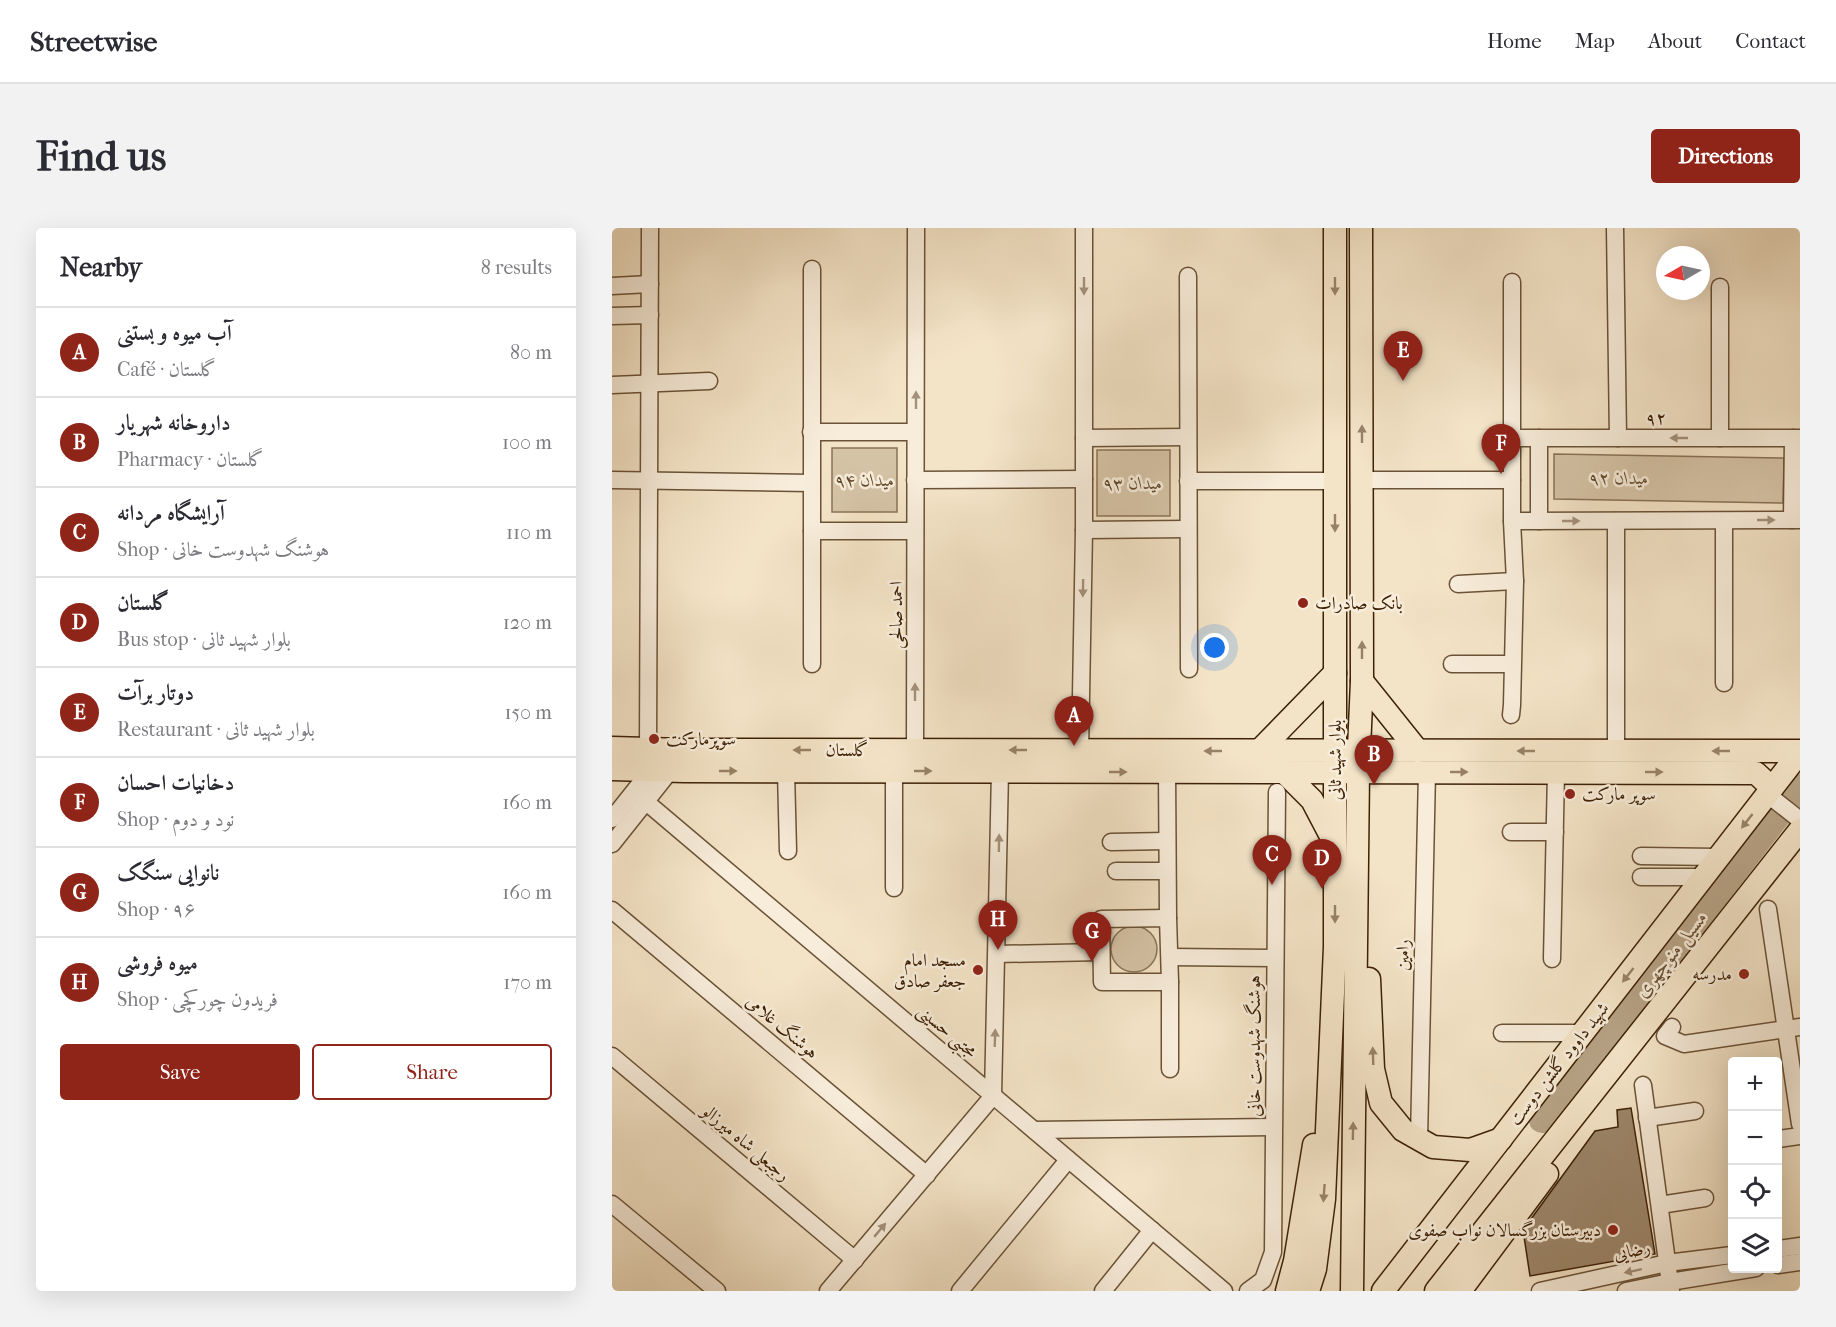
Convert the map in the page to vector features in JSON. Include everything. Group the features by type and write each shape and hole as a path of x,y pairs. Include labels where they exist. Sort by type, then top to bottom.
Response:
{"main road":[{"name":"بلوار شهید ثانی","path":"1308,1291 1315,1269 1324,1199 1335,947 1335,228"},
{"name":"بلوار شهید ثانی","path":"1352,1291 1357,858 1362,681 1361,228"},
{"path":"1259,751 1335,673"},
{"path":"1362,681 1418,751"},
{"name":"گلستان","path":"612,748 656,763 786,771 1167,772 1280,782 1335,761"},
{"name":"گلستان","path":"612,769 656,763 915,750 1259,751 1335,761"},
{"path":"1359,761 1418,751 1800,751"},
{"path":"1335,761 1359,761 1427,772 1556,772 1775,780 1766,751"},
{"name":"شهید داوود گلشن دوست","path":"1383,1291 1703,877 1775,780 1800,751"},
{"path":"1280,782 1312,800 1335,843"},
{"path":"1436,1291 1800,830"},
{"path":"1357,858 1367,936 1373,1069 1381,1102 1403,1130 1433,1147 1470,1150 1501,1138"},
{"path":"1460,1291 1671,1007 1762,877"},
{"path":"1287,1291 1295,1261 1306,1197 1331,1028"}],"street":[{"path":"612,844 645,801 656,763 650,481 650,228"},
{"name":"احمد صالحی","path":"915,750 916,228"},
{"path":"1080,751 1084,530 1084,228"},
{"path":"1615,228 1618,438"},
{"path":"812,268 812,664"},
{"path":"1188,276 1189,669"},
{"path":"1511,715 1515,580 1512,521 1512,282"},
{"path":"612,286 650,284"},
{"path":"1720,287 1720,438"},
{"path":"612,316 650,315"},
{"path":"612,385 709,381"},
{"path":"811,432 915,432"},
{"path":"1083,438 1188,437"},
{"name":"۹۲","path":"1512,438 1796,438"},
{"path":"1539,438 1539,521"},
{"path":"1512,521 1796,520 1796,438"},
{"path":"915,480 1084,479"},
{"path":"612,480 812,483"},
{"path":"1363,480 1512,480"},
{"path":"1188,482 1335,481"},
{"path":"1724,520 1724,683"},
{"path":"1616,521 1617,751"},
{"path":"1084,530 1188,530"},
{"path":"812,531 915,531"},
{"path":"1458,584 1515,580"},
{"path":"1452,664 1512,664"},
{"path":"612,819 656,763"},
{"path":"786,771 788,851"},
{"path":"894,771 894,888"},
{"path":"828,1291 993,1096 1000,771"},
{"path":"1167,772 1170,1069"},
{"name":"رامین","path":"1419,1139 1427,772"},
{"path":"1552,959 1556,772"},
{"path":"1775,780 1800,820"},
{"name":"هوشنگ شهدوست خانی","path":"1248,1291 1263,1280 1273,1252 1274,958 1280,782"},
{"name":"مجتبی حسینی","path":"645,801 1224,1291"},
{"path":"1511,832 1555,832"},
{"path":"1111,842 1166,841"},
{"path":"1641,856 1718,857"},
{"path":"1116,871 1167,871"},
{"path":"1641,877 1703,877"},
{"path":"1768,909 1793,1028 1800,1124"},
{"name":"هوشنگ غلامی","path":"612,910 927,1175"},
{"path":"1167,918 1101,919 1102,982 1170,982"},
{"path":"997,954 1101,952"},
{"path":"1170,957 1274,958"},
{"path":"1672,1026 1665,1036 1684,1044 1793,1028"},
{"path":"1502,1033 1583,1033"},
{"name":"رجبعلی شاه میرزالو","path":"612,1056 855,1260"},
{"path":"1643,1085 1671,1286"},
{"path":"1647,1118 1695,1111"},
{"path":"1034,1130 1273,1127"},
{"path":"1782,1138 1800,1136"},
{"path":"960,1291 1068,1160"},
{"path":"1660,1205 1705,1198"},
{"path":"612,1204 717,1291"},
{"path":"1103,1291 1152,1230"},
{"path":"1782,1248 1800,1246"},
{"name":"رضایی","path":"1540,1291 1667,1263 1728,1255"},
{"path":"1782,1264 1800,1262"},
{"name":"رضایی","path":"1626,1291 1671,1286 1736,1273"}],"green space":[{"name":"میدان ۹۴","path":"832,448 897,448 897,512 832,512"},
{"name":"میدان ۹۳","path":"1097,450 1170,450 1170,516 1097,516"},
{"name":"میدان ۹۲","path":"1554,454 1784,458 1783,503 1554,499"},
{"path":"1134,926 1143,927 1150,933 1156,940 1156,958 1150,965 1143,971 1134,972 1125,971 1118,965 1112,958 1111,949 1112,940 1118,933 1125,927"}],"building":[{"path":"1631,1108 1655,1254 1530,1276 1523,1230 1595,1131 1618,1127 1617,1110"}],"waterway":[{"name":"مسیل منوچهری","path":"1542,1120 1800,787"}],"place":[{"name":"دوتار برآت","path":"1403,381"},
{"name":"دخانیات احسان","path":"1501,474"},
{"name":"بانک صادرات","path":"1303,603"},
{"name":"سوپرمارکت","path":"654,739"},
{"name":"آب میوه و بستنی","path":"1074,746"},
{"name":"داروخانه شهریار","path":"1374,785"},
{"name":"سوپر مارکت","path":"1570,794"},
{"name":"آرایشگاه مردانه","path":"1272,885"},
{"name":"گلستان","path":"1322,889"},
{"name":"میوه فروشی","path":"998,950"},
{"name":"نانوایی سنگک","path":"1092,962"},
{"name":"مسجد امام جعفر صادق","path":"978,970"},
{"name":"مدرسه","path":"1744,974"},
{"name":"دبیرستان بزرگسالان نواب صفوی","path":"1613,1230"}]}
